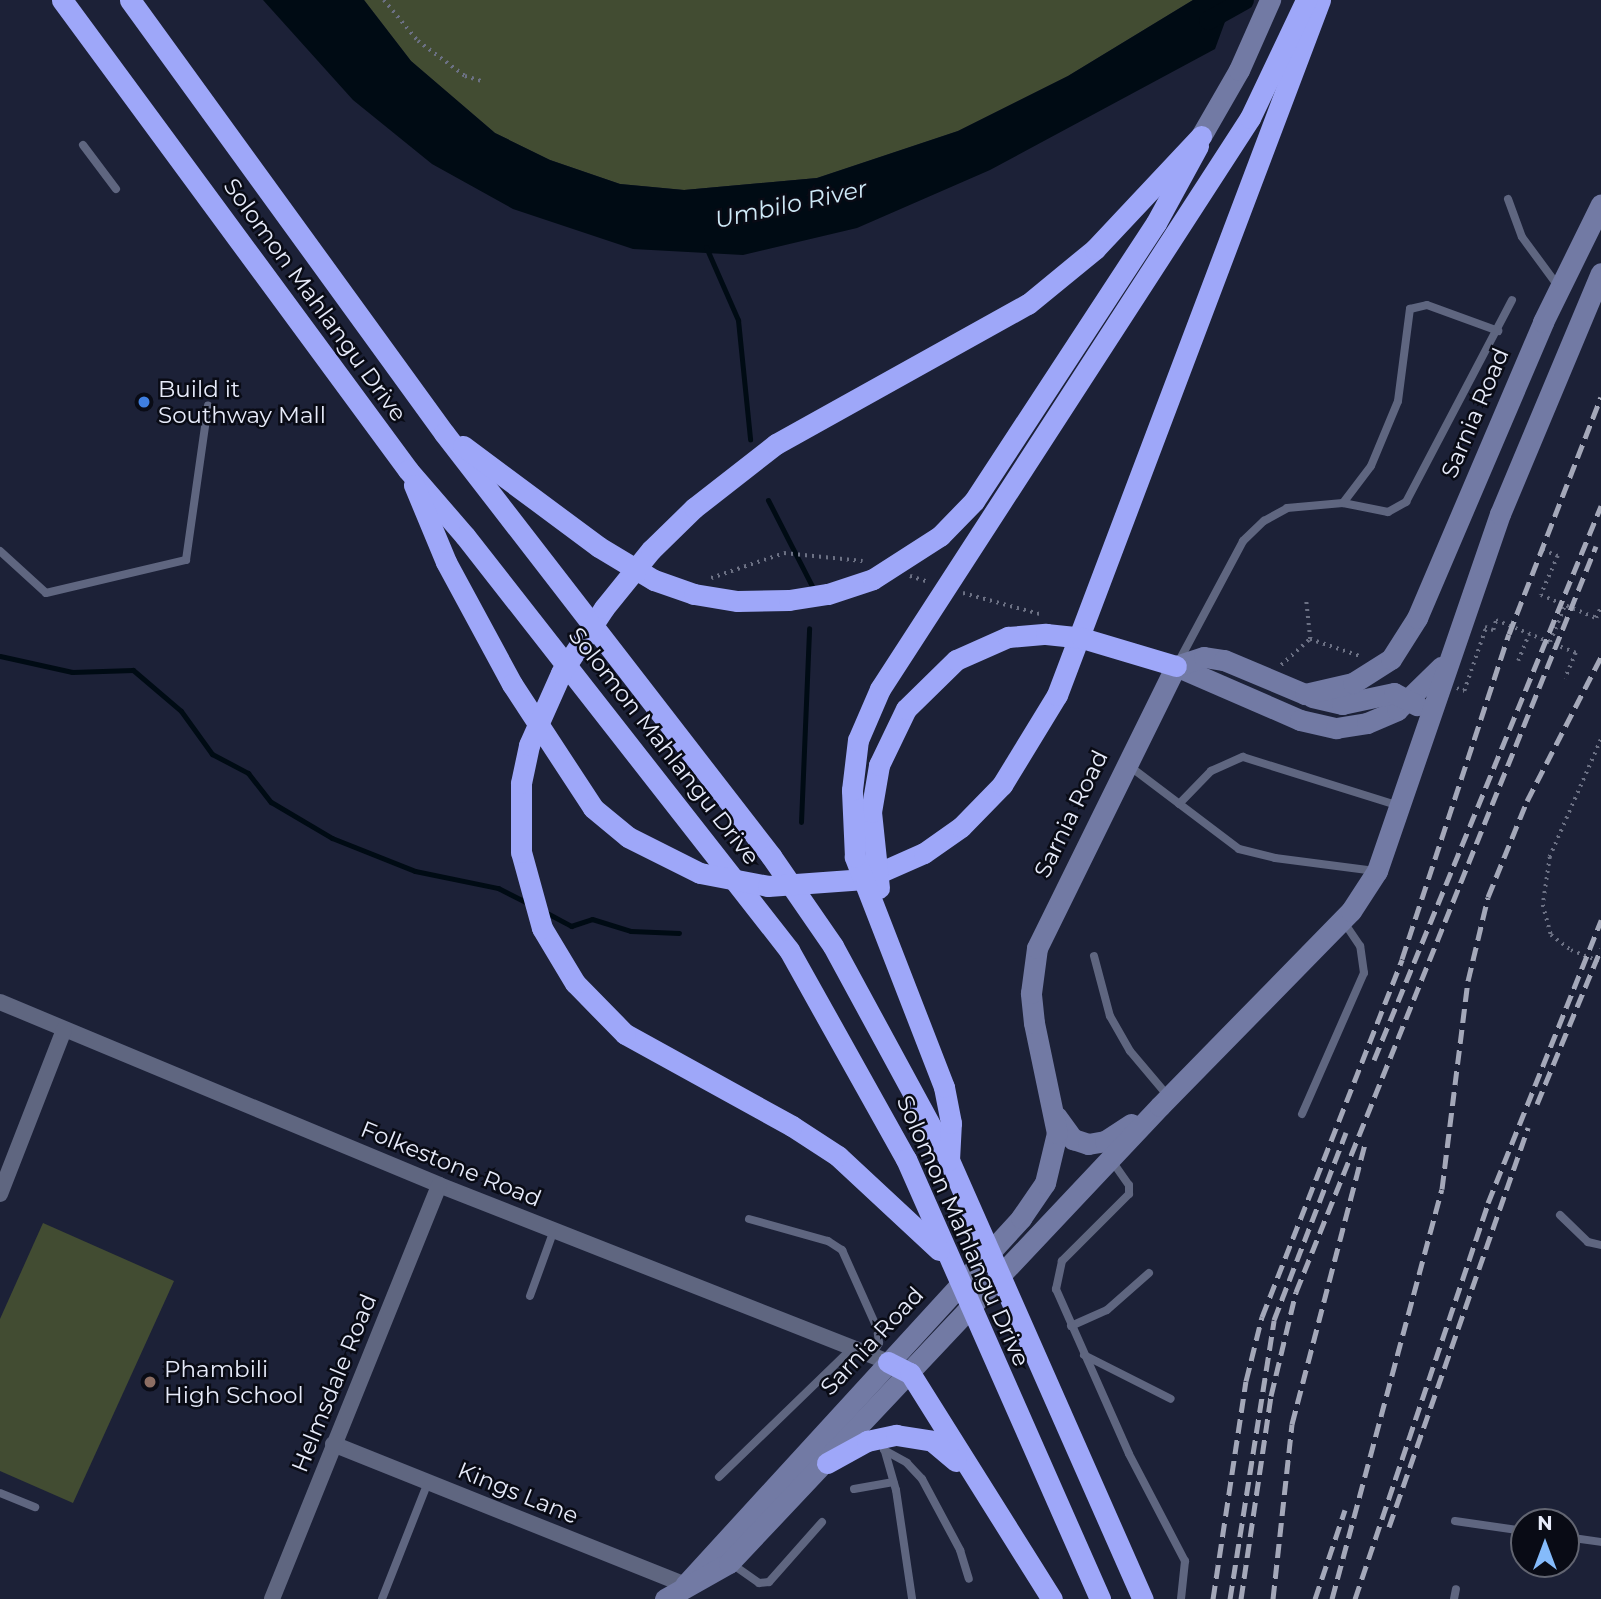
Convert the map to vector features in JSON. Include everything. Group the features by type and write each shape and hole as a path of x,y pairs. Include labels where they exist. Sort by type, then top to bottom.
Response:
{"highway":[{"name":"Solomon Mahlangu Drive","path":"62,0 408,471 465,536 789,950 906,1159 945,1255 1100,1599"},
{"name":"Solomon Mahlangu Drive","path":"130,0 444,433 800,897 833,946 949,1160 1143,1599"},
{"path":"408,471 446,562 512,684 569,776 593,808 628,837 690,869 737,883 793,886 864,878 924,853 961,827 1002,785 1057,695 1100,585 1313,2"},
{"path":"949,1160 948,1101 855,857 853,764 866,716 1250,118 1313,2"},
{"path":"444,433 599,547 654,580 694,594 737,601 789,600 828,594 873,579 926,547 974,501 1185,177 1201,136"},
{"path":"945,1255 838,1156 792,1126 625,1034 575,983 542,928 521,852 521,783 529,745 561,673 619,589 694,508 785,439 1028,304 1102,242 1201,136"},
{"path":"885,931 871,831 875,780 906,709 944,669 994,642 1034,634 1082,638 1176,666"},
{"path":"880,1358 910,1373 1052,1599"},
{"path":"827,1463 905,1435 932,1441 952,1457 988,1500"}],"main road":[{"path":"1201,136 1267,9"},
{"name":"Sarnia Road","path":"685,1585 880,1358 924,1323 1021,1218 1051,1168 1057,1133 1034,1023 1034,963 1043,930 1176,666 1210,657 1305,694 1340,688 1373,673 1391,659 1410,633 1559,288 1601,204"},
{"name":"Sarnia Road","path":"666,1599 685,1585 729,1563 827,1463 1164,1102 1343,920 1377,871 1500,514 1601,273"},
{"path":"1176,666 1319,727 1367,723 1412,699 1452,653"},
{"path":"1305,694 1342,704 1388,694 1412,699 1429,721"},
{"path":"1054,1113 1066,1132 1087,1144 1105,1141 1164,1102"}],"street":[{"name":"Folkestone Road","path":"0,1002 439,1185 880,1358"},
{"path":"0,1194 64,1030"},
{"name":"Helmsdale Road","path":"272,1599 439,1185"},
{"name":"Kings Lane","path":"333,1444 685,1585"}],"lane":[{"path":"83,145 116,189"},
{"path":"1508,199 1522,237 1559,288"},
{"path":"1176,666 1250,531 1287,508 1343,503 1388,512 1406,502 1451,409 1498,331 1512,300"},
{"path":"1343,503 1371,466 1398,401 1410,309 1427,305 1498,331"},
{"path":"0,551 46,593 187,560 208,406"},
{"path":"1180,804 1220,764 1243,757 1401,806"},
{"path":"1125,763 1248,851 1377,871"},
{"path":"1302,1114 1364,973 1360,946 1343,920"},
{"path":"1094,956 1110,1016 1164,1102"},
{"path":"1110,1159 1129,1185 1129,1194 1059,1268 1055,1289 1084,1355 1185,1562 1181,1599"},
{"path":"1560,1215 1588,1242 1601,1245"},
{"path":"750,1219 828,1241 842,1250 877,1328 880,1358"},
{"path":"530,1296 554,1230"},
{"path":"1071,1326 1107,1310 1149,1273"},
{"path":"719,1477 852,1347"},
{"path":"1084,1355 1171,1399"},
{"path":"883,1443 894,1482 912,1599"},
{"path":"883,1443 922,1479 960,1550 969,1579"},
{"path":"382,1599 428,1482"},
{"path":"854,1489 894,1482"},
{"path":"0,1493 35,1507"},
{"path":"1455,1521 1510,1529"},
{"path":"729,1563 759,1583 769,1583 822,1522"},
{"path":"1580,1539 1601,1542"}],"path":[{"path":"384,0 418,41 465,76 481,81"},
{"path":"1543,550 1558,556 1541,595 1596,618 1601,607"},
{"path":"1261,678 1310,639 1306,600"},
{"path":"1550,642 1565,605"},
{"path":"1493,630 1496,620 1576,653 1565,679"},
{"path":"1464,691 1486,627"},
{"path":"1518,661 1529,634"},
{"path":"1601,740 1550,857 1543,905 1551,934 1571,950 1601,961"}],"green space":[{"path":"364,0 1193,0 1068,76 958,131 817,178 684,190 620,184 550,160 495,133 411,61"},
{"path":"43,1223 174,1281 73,1503 0,1471 0,1319"}],"water":[{"path":"263,0 364,0 411,61 495,133 550,160 620,184 684,190 817,178 958,131 1068,76 1193,0 1233,0 1215,49 990,170 857,228 743,255 633,249 513,209 432,164 353,100"}],"waterway":[{"name":"Umbilo River","path":"1208,20 1244,0"},
{"path":"706,247 738,320 750,439"},
{"path":"768,500 812,586"},
{"path":"801,822 809,628"},
{"path":"0,656 72,672 133,670 181,711 212,754 248,773 271,802 332,838 415,871 498,888 530,904"},
{"path":"545,912 571,926 592,919 631,931 679,933"}],"railway":[{"path":"1213,1599 1246,1381 1262,1317 1402,959 1509,634 1601,397"},
{"path":"1374,1060 1601,506"},
{"path":"1241,1599 1271,1396 1296,1292 1596,546"},
{"path":"1332,1599 1442,1189 1468,981 1488,897 1527,801 1601,657"},
{"path":"1355,1599 1488,1203 1601,920"},
{"path":"1537,1104 1601,949"},
{"path":"1389,1527 1528,1127"},
{"path":"1230,1599 1274,1320 1346,1132"},
{"path":"1273,1599 1292,1424 1365,1144"},
{"path":"1315,1599 1345,1510"}],"place":[{"name":"Build it Southway Mall","path":"144,402"},
{"name":"Phambili High School","path":"150,1382"}]}
